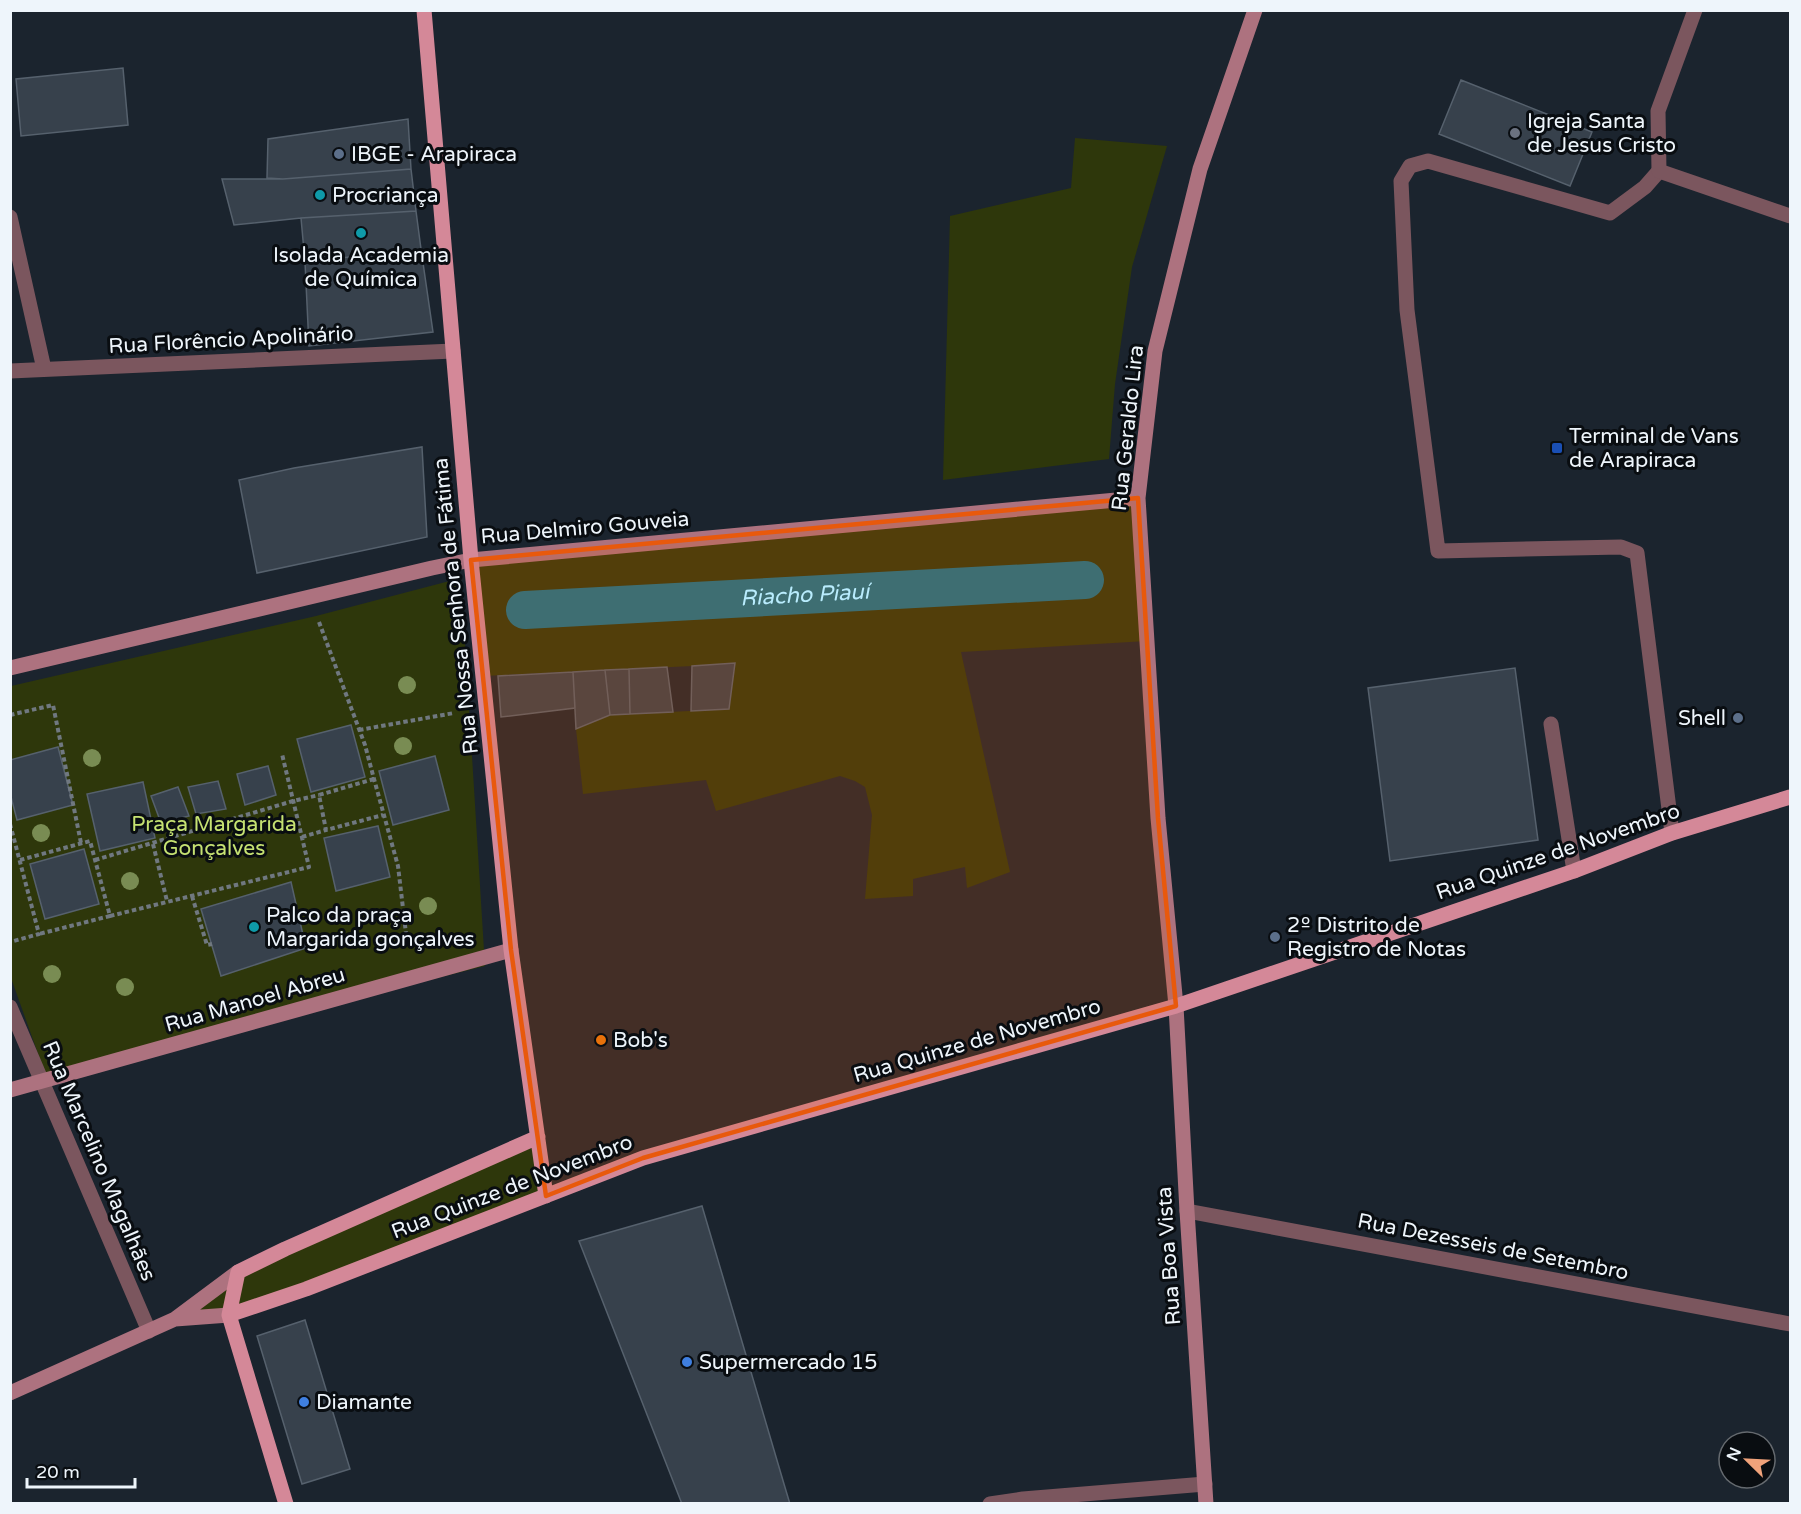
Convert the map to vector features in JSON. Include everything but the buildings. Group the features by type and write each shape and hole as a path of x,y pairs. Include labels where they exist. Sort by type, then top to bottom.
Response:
{"main road":[{"name":"Rua Nossa Senhora de Fátima","path":"424,10 471,560 510,950 546,1196"},
{"name":"Rua Quinze de Novembro","path":"228,1315 306,1289 643,1158 1176,1006 1574,871 1672,833 1791,797"},
{"name":"Rua Quinze de Novembro","path":"238,1272 538,1137"},
{"path":"238,1272 228,1315 286,1503"}],"street":[{"name":"Rua Geraldo Lira","path":"1176,1006 1158,818 1138,498 1155,351 1200,170 1255,10"},
{"path":"1672,833 1638,552 1621,547 1438,552 1407,310 1401,181 1410,166 1428,161 1610,213 1645,187 1659,171 1658,111 1695,10"},
{"path":"1659,171 1791,216"},
{"path":"10,218 44,369"},
{"name":"Rua Florêncio Apolinário","path":"10,371 453,351"},
{"name":"Rua Delmiro Gouveia","path":"10,668 471,560 1138,498"},
{"path":"1551,724 1574,871"},
{"name":"Rua Manoel Abreu","path":"10,1090 510,950"},
{"name":"Rua Boa Vista","path":"1176,1006 1206,1503"},
{"name":"Rua Marcelino Magalhães","path":"10,1007 149,1331"},
{"name":"Rua Dezesseis de Setembro","path":"1187,1211 1791,1324"},
{"name":"Rua Quinze de Novembro","path":"10,1393 175,1319 238,1272"},
{"name":"Rua Quinze de Novembro","path":"175,1319 228,1315"},
{"path":"990,1503 1205,1484"}],"path":[{"path":"316,616 359,730 374,779 398,866 407,942"},
{"path":"10,715 53,705 81,843"},
{"path":"359,730 454,713"},
{"path":"10,942 309,867 282,754"},
{"path":"95,860 374,779"},
{"path":"319,795 326,830"},
{"path":"302,837 383,815"},
{"path":"10,824 39,934"},
{"path":"20,860 90,841 110,916"},
{"path":"153,844 167,902"},
{"path":"192,896 207,945 212,944"}],"highlighted area":[{"path":"1138,498 1158,818 1176,1006 643,1158 546,1196 511,950 471,560"}],"green space":[{"path":"1075,138 1167,146 1132,267 1115,384 1109,459 943,480 950,216 1071,188"},
{"path":"1138,498 1147,641 961,652 1010,872 967,888 965,867 913,879 913,896 865,899 872,815 865,787 840,776 716,811 706,780 583,794 576,729 610,715 729,709 735,664 483,676 471,560"},
{"name":"Praça Margarida Gonçalves","path":"461,578 485,966 46,1076 11,978 11,686 316,616"},
{"path":"538,1137 546,1196 306,1289 175,1319 238,1272"}],"waterway":[{"name":"Riacho Piauí","path":"525,610 1085,580"}],"place":[{"name":"Igreja Santa de Jesus Cristo","path":"1515,133"},
{"name":"IBGE - Arapiraca","path":"339,154"},
{"name":"Procriança","path":"320,195"},
{"name":"Isolada Academia de Química","path":"361,233"},
{"name":"Terminal de Vans de Arapiraca","path":"1557,448"},
{"name":"Shell","path":"1738,718"},
{"name":"Palco da praça Margarida gonçalves","path":"254,927"},
{"name":"2º Distrito de Registro de Notas","path":"1275,937"},
{"name":"Bob's","path":"601,1040"},
{"name":"Supermercado 15","path":"687,1362"},
{"name":"Diamante","path":"304,1402"}]}
